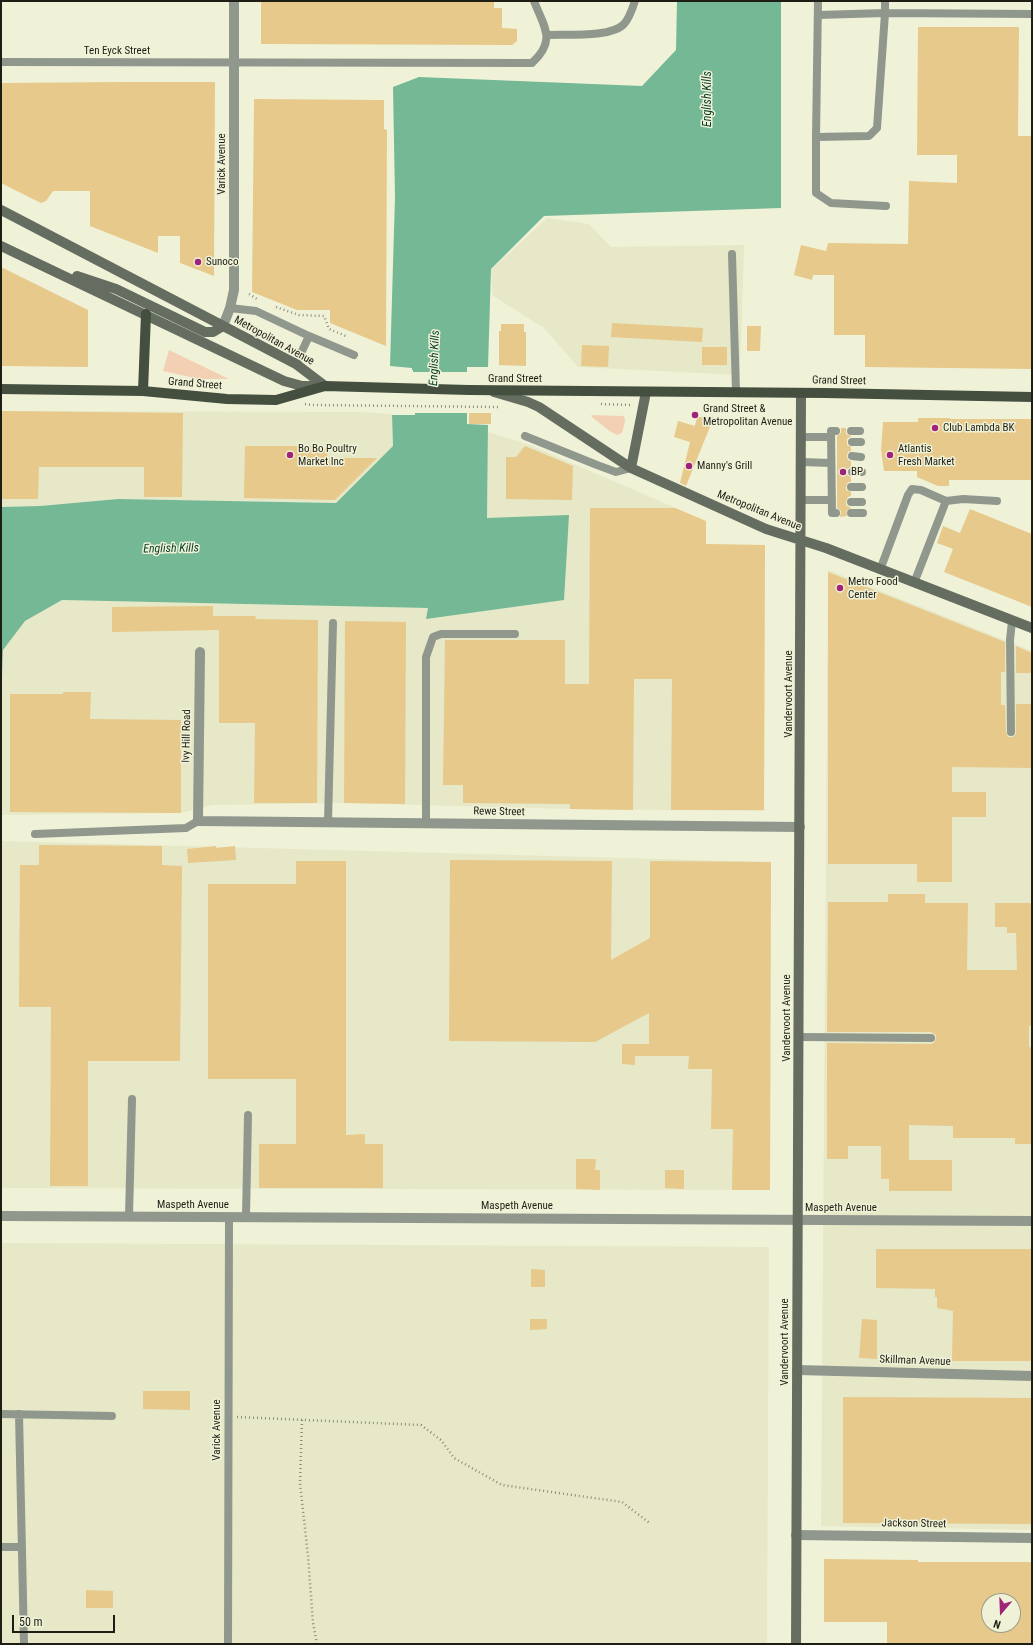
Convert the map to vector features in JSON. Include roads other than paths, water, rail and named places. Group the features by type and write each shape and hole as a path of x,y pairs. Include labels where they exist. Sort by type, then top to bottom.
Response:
{"main road":[{"name":"Metropolitan Avenue","path":"1,210 296,364 325,386"},
{"path":"1,246 284,381 302,386 325,386"},
{"path":"30,260 116,289 205,332 213,332 223,326"},
{"path":"143,391 146,314"},
{"name":"Grand Street","path":"1,389 143,391 227,399 276,400 325,386 489,391 736,392 1032,396"},
{"name":"Metropolitan Avenue","path":"489,391 523,400 539,407 631,468 771,531 826,548 1032,628"},
{"path":"631,468 646,392"},
{"name":"Vandervoort Avenue","path":"796,1644 801,393"}],"street":[{"name":"Varick Avenue","path":"223,326 230,308 234,290 234,1"},
{"name":"Ivy Hill Road","path":"198,821 200,652"},
{"name":"Rewe Street","path":"198,821 800,827"},
{"name":"Maspeth Avenue","path":"1,1216 1032,1221"},
{"name":"Skillman Avenue","path":"797,1370 1032,1376"},
{"name":"Jackson Street","path":"796,1535 1032,1538"}],"lane":[{"path":"534,1 548,35 594,34 610,32 624,24 635,1"},
{"path":"818,1 816,193 830,203 886,206"},
{"path":"816,137 869,136 877,128 885,1"},
{"path":"818,15 1032,14"},
{"name":"Ten Eyck Street","path":"1,62 532,63 543,53 548,35"},
{"path":"732,254 736,392"},
{"path":"230,308 256,312 354,354"},
{"path":"296,364 309,336"},
{"path":"851,431 860,431"},
{"path":"525,436 616,472 631,468"},
{"path":"801,437 834,438 834,487 832,513 836,513"},
{"path":"852,442 861,442"},
{"path":"852,456 861,457"},
{"path":"801,462 833,459"},
{"path":"852,472 862,472"},
{"path":"851,487 862,487"},
{"path":"880,570 908,495 912,489 921,490 946,501 963,498 997,501"},
{"path":"801,500 833,501"},
{"path":"914,583 946,501"},
{"path":"851,502 862,502"},
{"path":"851,513 863,513"},
{"path":"1011,732 1010,640 1012,621"},
{"path":"328,822 333,623"},
{"path":"426,823 426,657 429,645 433,637 441,634 515,634"},
{"path":"35,834 186,828 198,821"},
{"path":"799,1036 931,1038"},
{"path":"129,1216 132,1099"},
{"path":"246,1217 248,1115"},
{"name":"Varick Avenue","path":"228,1644 229,1217"},
{"path":"1,1414 112,1416"},
{"path":"19,1414 24,1644"},
{"path":"1,1547 22,1548"}],"water":[{"name":"English Kills","path":"677,1 781,1 781,208 544,216 491,269 488,367 467,367 467,424 488,425 487,518 569,515 564,600 426,619 428,608 62,600 25,621 3,650 1,704 1,507 40,506 118,499 336,503 393,446 392,414 413,413 412,368 390,366 395,197 393,87 419,77 642,86 676,50"}],"place":[{"name":"Sunoco","path":"198,262"},
{"name":"Grand Street & Metropolitan Avenue","path":"695,415"},
{"name":"Club Lambda BK","path":"935,428"},
{"name":"Bo Bo Poultry Market Inc","path":"290,455"},
{"name":"Atlantis Fresh Market","path":"890,455"},
{"name":"Manny's Grill","path":"689,466"},
{"name":"BP","path":"843,472"},
{"name":"Metro Food Center","path":"840,588"}]}
